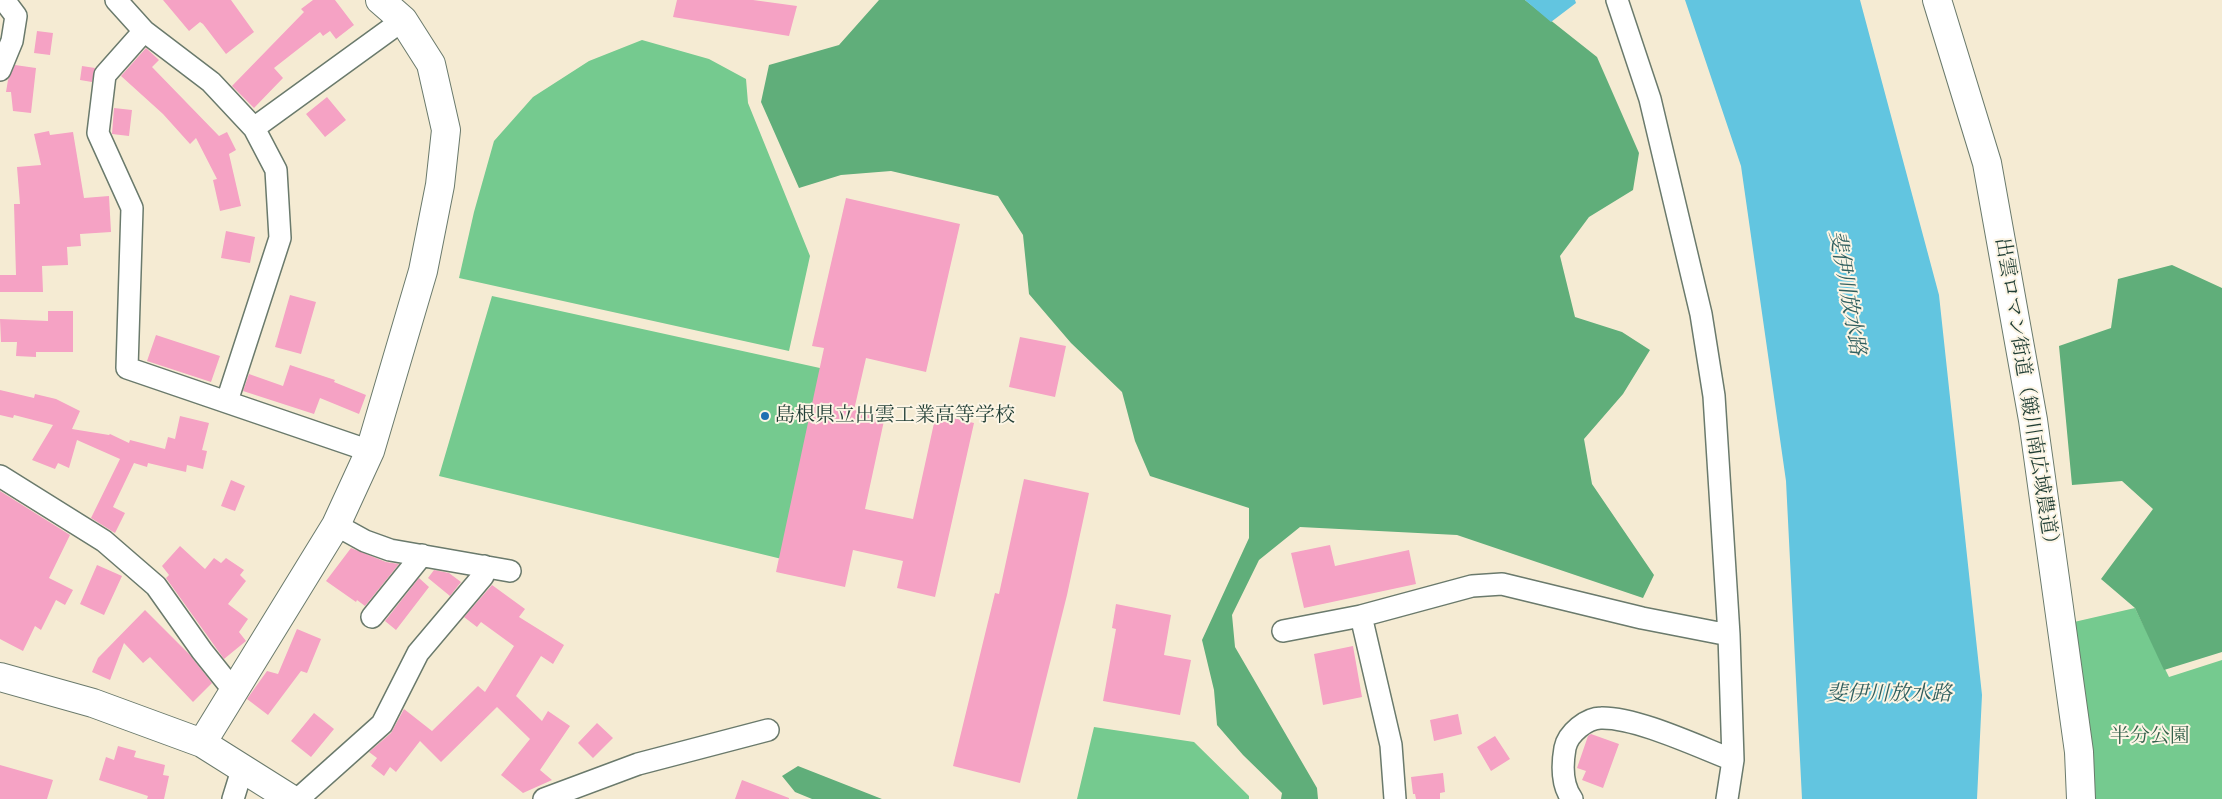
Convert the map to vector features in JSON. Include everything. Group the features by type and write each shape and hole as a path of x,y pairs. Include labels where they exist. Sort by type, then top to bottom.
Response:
{"street":[{"path":"0,70 12,41 16,16 4,0"},
{"path":"116,0 144,31 211,82 254,128 276,170 280,238 227,401"},
{"path":"202,744 336,525 370,451 423,271 440,185 446,130 431,64 404,20 380,0"},
{"path":"1617,0 1650,99 1701,314 1714,396 1729,635 1733,760 1727,799"},
{"name":"出雲ロマン街道（簸川南広域農道）","path":"1937,0 1987,163 2033,420 2079,752 2081,799"},
{"path":"254,128 404,20"},
{"path":"144,31 105,75 98,133 132,208 127,368 370,451"},
{"path":"0,476 104,541 156,586 202,651 234,691"},
{"path":"336,525 390,550 510,571"},
{"path":"372,617 422,555"},
{"path":"298,799 382,724 418,653 483,576 484,566"},
{"path":"1283,630 1361,616 1472,586 1502,584 1642,618 1729,635"},
{"path":"1361,616 1391,745 1395,799"},
{"path":"0,677 93,703 202,744 291,799"},
{"path":"1572,799 1568,793 1562,765 1566,743 1580,726 1600,717 1628,720 1733,760"},
{"path":"544,799 638,764 768,730"},
{"path":"233,799 242,770"}],"green space":[{"path":"879,0 1525,0 1597,57 1639,153 1633,190 1589,217 1560,256 1575,317 1622,332 1650,350 1623,394 1584,439 1592,484 1654,575 1643,598 1457,535 1300,527 1259,560 1232,615 1235,647 1317,788 1318,799 1281,799 1282,793 1243,755 1217,725 1214,690 1202,640 1249,538 1249,508 1150,476 1135,441 1122,392 1071,343 1029,294 1023,235 998,196 891,171 841,175 799,188 761,102 769,65 839,45"},
{"path":"642,40 709,59 746,79 748,103 810,256 789,351 459,278 474,212 494,141 533,97 589,61"},
{"path":"2172,265 2222,288 2222,652 2164,670 2135,608 2101,579 2153,509 2122,481 2072,485 2059,346 2111,328 2118,279"},
{"path":"492,296 829,370 786,560 439,476"},
{"name":"半分公園","path":"2135,608 2169,677 2222,660 2222,799 2094,799 2074,622"},
{"path":"1094,727 1194,742 1249,796 1249,799 1077,799"},
{"path":"798,766 882,799 812,799 795,792 782,776"}],"water":[{"path":"1525,0 1575,0 1576,3 1551,22"},
{"name":"斐伊川放水路","path":"1685,0 1860,0 1939,295 1982,695 1977,799 1802,799 1786,481 1741,166"}],"building":[{"path":"163,0 231,0 254,32 226,54 203,24 200,22 189,31"},
{"path":"313,0 335,0 354,25 336,39 330,31 323,36 320,32 274,68 283,78 254,108 232,86 304,12 301,9"},
{"path":"677,0 753,0 797,6 789,36 673,17"},
{"path":"37,31 53,33 50,55 34,53"},
{"path":"146,48 159,60 152,67 219,136 227,132 236,150 229,154 241,206 220,211 213,180 217,179 196,138 190,144 163,114 121,76"},
{"path":"15,65 36,68 31,113 13,111 11,92 6,92 8,80"},
{"path":"82,66 95,68 92,82 80,80"},
{"path":"327,97 346,120 325,137 306,114"},
{"path":"114,108 132,110 129,136 112,134"},
{"path":"49,131 50,135 73,132 84,198 109,196 111,232 80,234 81,246 67,247 68,265 42,266 43,292 0,292 0,275 16,275 14,204 20,204 17,167 41,165 34,134"},
{"path":"846,198 960,224 926,372 866,358 854,410 885,416 865,509 913,519 936,414 974,423 935,597 897,588 903,561 853,550 845,587 776,572 824,348 812,346"},
{"path":"226,231 255,237 250,263 221,258"},
{"path":"290,295 316,302 301,354 275,347"},
{"path":"48,311 73,311 73,352 36,352 36,357 16,356 17,342 1,342 0,319 48,321"},
{"path":"156,335 220,356 211,382 147,361"},
{"path":"1020,337 1066,346 1055,397 1009,387"},
{"path":"290,365 335,380 334,382 366,395 359,414 320,398 314,414 243,391 249,374 283,386"},
{"path":"0,390 34,398 35,394 56,399 80,411 72,429 110,434 129,443 130,440 165,449 168,437 175,439 180,416 209,423 202,450 207,451 203,469 187,465 186,472 148,463 147,467 134,463 113,507 125,513 115,533 91,518 120,459 77,440 69,468 58,463 55,469 32,460 53,425 14,415 13,418 0,415"},
{"path":"1024,479 1089,493 1067,595 1020,783 953,766 995,593 999,594"},
{"path":"231,480 245,486 235,511 221,506"},
{"path":"0,491 70,535 49,578 73,590 65,605 56,600 41,630 35,626 23,651 0,639"},
{"path":"1330,545 1335,566 1409,550 1416,584 1304,608 1291,553"},
{"path":"180,546 205,569 214,558 221,563 226,558 244,570 240,575 246,581 228,604 248,619 239,632 246,641 224,659 166,578 169,575 162,566"},
{"path":"351,548 386,562 399,564 365,606 326,581"},
{"path":"97,565 122,576 104,615 80,604"},
{"path":"434,570 449,573 461,582 450,596 428,578"},
{"path":"419,578 429,587 396,630 385,621"},
{"path":"492,585 525,609 519,617 564,645 553,664 541,656 516,696 542,721 548,711 570,726 540,770 552,780 523,793 501,775 530,739 497,707 441,762 420,741 396,772 390,767 384,776 371,766 377,758 369,752 391,733 404,709 432,731 478,686 485,692 514,646 481,622 477,627 464,617"},
{"path":"1116,604 1171,615 1164,655 1191,660 1180,715 1103,701 1116,629 1112,628"},
{"path":"145,610 189,654 212,683 193,702 150,657 143,663 124,643 110,680 92,672 98,658"},
{"path":"297,629 321,639 307,673 301,671 268,715 247,699 267,671 278,674"},
{"path":"1353,646 1362,697 1323,705 1314,654"},
{"path":"314,713 334,729 311,757 291,741"},
{"path":"1458,714 1462,734 1434,741 1430,720"},
{"path":"597,723 613,738 593,758 578,743"},
{"path":"1591,734 1619,744 1603,788 1582,780 1586,771 1577,768 1588,736"},
{"path":"1495,736 1510,759 1491,771 1477,747"},
{"path":"118,746 136,751 134,757 165,765 163,775 169,776 164,799 147,799 148,796 99,780 106,757 114,760"},
{"path":"0,765 53,780 47,799 0,799"},
{"path":"1443,773 1445,792 1440,793 1440,799 1416,799 1415,794 1413,794 1411,777"},
{"path":"742,780 789,798 789,799 735,799"}],"place":[{"name":"島根県立出雲工業高等学校","path":"765,416"}]}
